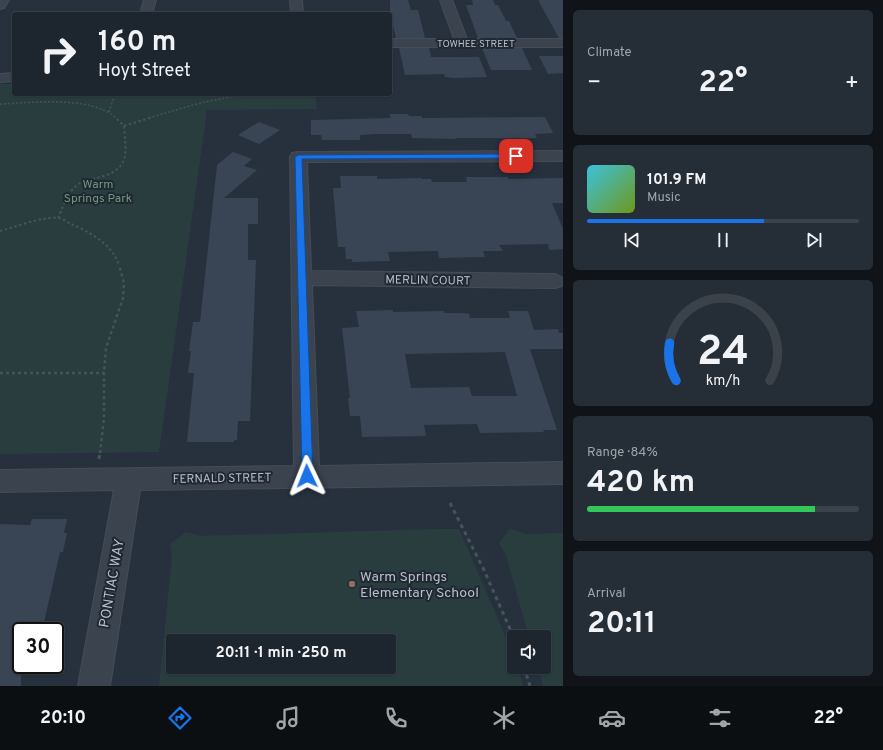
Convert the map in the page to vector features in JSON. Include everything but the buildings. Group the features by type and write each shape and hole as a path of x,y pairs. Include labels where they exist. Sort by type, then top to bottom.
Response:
{"street":[{"path":"0,4 3,0"},
{"path":"147,12 150,0"},
{"path":"296,0 297,12"},
{"path":"446,0 462,43"},
{"name":"TOWHEE STREET","path":"392,43 563,43"},
{"path":"0,78 12,77"},
{"path":"307,476 298,157 563,156"},
{"name":"MERLIN COURT","path":"302,278 555,281"},
{"name":"FERNALD STREET","path":"0,481 563,473"},
{"name":"PONTIAC WAY","path":"94,686 129,480"}],"path":[{"path":"109,112 114,96"},
{"path":"124,126 190,106 221,99 246,96"},
{"path":"0,104 55,103 88,105 109,112 124,126 127,156 122,167 108,175 92,178 76,186 58,218"},
{"path":"0,231 35,221 58,218 84,229 100,238 118,261 124,283 123,298 106,348 104,373 104,418 96,480"},
{"path":"0,373 104,373"},
{"path":"450,503 468,534 511,630"},
{"path":"526,674 530,686"}],"green space":[{"name":"Warm Springs Park","path":"0,84 12,84 12,96 315,96 317,109 207,110 159,452 0,454"},
{"path":"459,529 507,640 507,674 520,674 523,686 159,686 172,557 170,544 186,532 201,536"},
{"path":"510,529 526,534 563,533 563,686 543,686 540,674 551,674 551,630 527,630 506,555 499,543"}],"place":[{"name":"Warm Springs Elementary School","path":"352,584"}],"route":[{"path":"307,476 298,157 516,156"}]}
